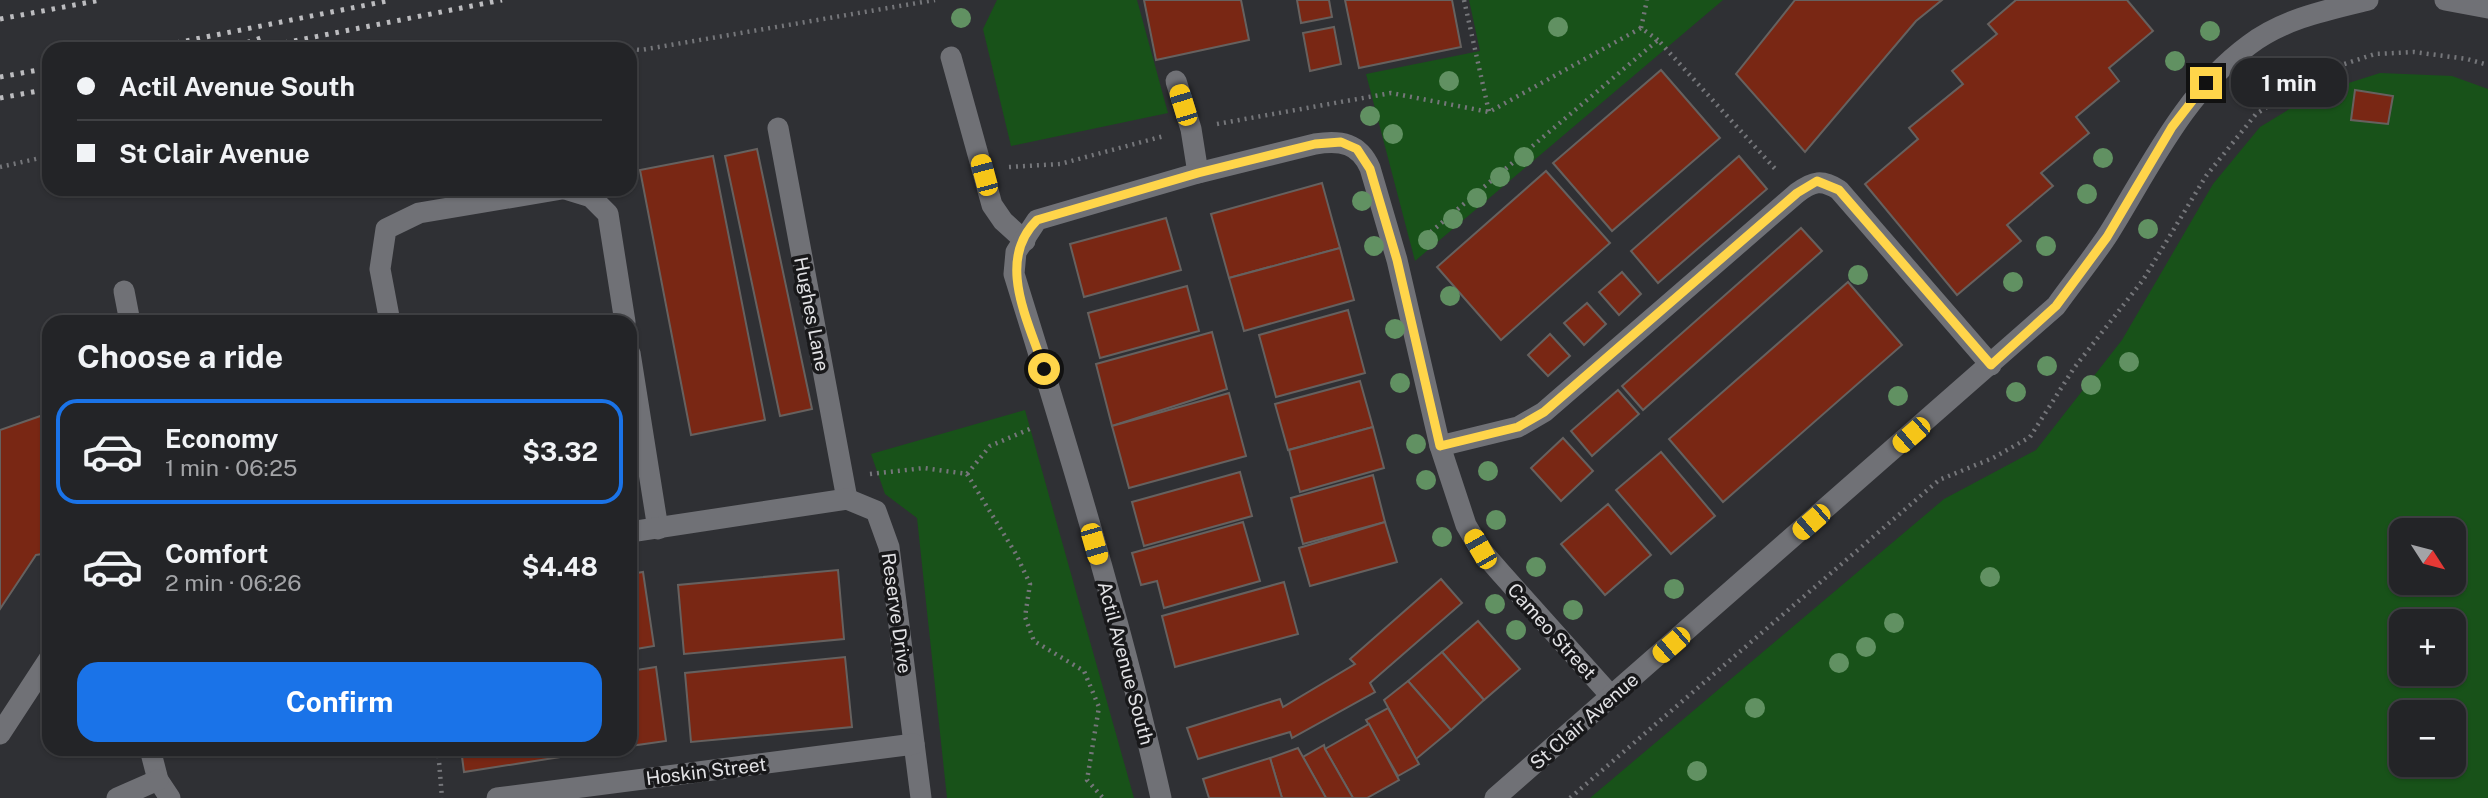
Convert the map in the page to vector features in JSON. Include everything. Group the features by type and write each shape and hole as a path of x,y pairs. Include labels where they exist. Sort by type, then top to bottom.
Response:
{"street":[{"name":"St Clair Avenue","path":"1496,798 2056,306 2107,237 2172,127 2206,83 2249,44 2293,22 2368,0"},
{"path":"2445,0 2488,8"},
{"path":"951,57 992,205 1003,221 1025,241"},
{"path":"1176,81 1191,129 1198,173"},
{"name":"Hughes Lane","path":"778,128 845,489"},
{"name":"Cameo Street","path":"1025,241 1030,227 1037,220 1198,173 1315,144 1331,141 1349,144 1365,157 1370,169 1397,260 1440,446 1457,502 1480,549 1612,697"},
{"path":"1440,446 1518,427 1544,412 1797,193 1817,181 1839,190 1991,365"},
{"path":"389,315 380,269 386,229 419,213 521,196"},
{"path":"588,196 607,214 624,315"},
{"name":"Actil Avenue South","path":"1025,241 1016,252 1014,274 1058,417 1144,723 1161,798"},
{"path":"124,291 129,315"},
{"path":"637,398 658,528"},
{"path":"637,531 845,489"},
{"name":"Reserve Drive","path":"845,489 876,511 889,547 920,798"},
{"path":"0,734 42,670"},
{"name":"Hoskin Street","path":"498,798 914,744"},
{"path":"152,756 158,780 170,798"},
{"path":"117,798 158,780"}],"path":[{"path":"637,50 935,0"},
{"path":"1464,0 1489,112"},
{"path":"1640,28 1647,0"},
{"path":"1397,260 1658,40 1797,193"},
{"path":"1570,798 1939,480 1993,458 2029,437 2074,368 2143,280 2206,176 2256,114 2323,71 2375,54 2414,52 2467,58 2488,65"},
{"path":"0,167 42,158"},
{"path":"968,474 990,446 1058,417"},
{"path":"845,489 883,471 924,468 968,474"},
{"path":"968,474 1030,584 1025,617 1034,641 1084,671 1099,708 1087,780 1103,798"},
{"path":"439,756 442,798"}],"green space":[{"path":"997,0 1137,0 1168,113 1011,146 983,29"},
{"path":"1469,0 1723,0 1415,261 1366,74 1480,51"},
{"path":"2380,73 2452,76 2488,89 2488,798 1590,798 1944,499 2036,450 2122,340 2213,184 2260,127 2314,94"},
{"path":"1025,410 1134,798 947,798 917,518 885,494 871,454"}],"building":[{"path":"1144,0 1241,0 1249,40 1156,60"},
{"path":"1297,0 1329,0 1332,17 1301,23"},
{"path":"1345,0 1452,0 1461,47 1359,68"},
{"path":"1795,0 1942,0 1916,21 1805,152 1736,74"},
{"path":"2016,0 2127,0 2153,31 2109,68 2119,81 2076,117 2089,133 2041,173 2053,186 2007,225 2021,241 1957,295 1865,184 1918,139 1909,128 1963,84 1952,71 1997,34 1988,24"},
{"path":"1334,27 1341,64 1310,71 1303,33"},
{"path":"1661,70 1720,138 1612,231 1553,163"},
{"path":"2355,90 2393,96 2388,124 2351,120"},
{"path":"757,149 812,409 780,416 725,156"},
{"path":"713,156 765,420 691,435 640,170"},
{"path":"1739,156 1767,189 1658,283 1631,251"},
{"path":"1546,171 1610,243 1501,340 1437,267"},
{"path":"1322,183 1340,248 1229,278 1211,214"},
{"path":"1166,218 1181,270 1084,297 1070,244"},
{"path":"1801,228 1822,251 1643,410 1622,386"},
{"path":"1340,248 1354,300 1244,331 1229,278"},
{"path":"1622,272 1641,294 1619,315 1599,292"},
{"path":"1848,282 1902,345 1723,502 1669,439"},
{"path":"1187,286 1199,331 1100,358 1088,313"},
{"path":"1587,303 1606,324 1584,345 1564,323"},
{"path":"1348,310 1365,373 1276,397 1259,335"},
{"path":"1212,332 1227,389 1112,426 1096,364"},
{"path":"1550,334 1570,356 1548,376 1528,355"},
{"path":"1360,381 1373,427 1288,450 1275,404"},
{"path":"1618,390 1639,414 1592,456 1571,431"},
{"path":"1229,393 1246,456 1129,488 1112,426"},
{"path":"42,415 42,554 36,555 0,609 0,430"},
{"path":"1373,427 1384,468 1300,492 1289,450"},
{"path":"1563,438 1593,471 1561,501 1531,468"},
{"path":"1661,452 1715,516 1671,554 1616,490"},
{"path":"1240,472 1252,516 1144,546 1132,502"},
{"path":"1373,475 1385,522 1303,544 1291,498"},
{"path":"1608,504 1651,555 1605,595 1561,544"},
{"path":"1243,522 1260,581 1164,608 1157,581 1141,585 1132,553"},
{"path":"1385,522 1397,562 1310,586 1299,548"},
{"path":"838,570 844,639 684,654 678,585"},
{"path":"643,572 654,646 637,649 637,573"},
{"path":"1441,579 1462,603 1370,683 1375,692 1292,738 1290,732 1198,759 1187,728 1280,699 1283,707 1355,664 1350,659"},
{"path":"1284,582 1298,634 1175,667 1162,616"},
{"path":"1478,621 1520,669 1484,700 1442,652"},
{"path":"1442,652 1484,700 1451,730 1408,681"},
{"path":"845,657 852,727 691,742 685,673"},
{"path":"656,667 666,741 637,745 637,670"},
{"path":"1408,681 1451,730 1416,759 1384,700"},
{"path":"1388,708 1419,764 1398,776 1366,720"},
{"path":"1369,724 1399,780 1367,798 1353,798 1325,749"},
{"path":"1324,745 1353,798 1326,798 1303,757"},
{"path":"1298,748 1326,798 1282,798 1270,758"},
{"path":"462,756 567,756 464,772"},
{"path":"1270,758 1282,798 1209,798 1203,779"}],"railway":[{"path":"0,19 101,0"},
{"path":"180,42 392,0"},
{"path":"289,42 502,0"},
{"path":"249,42 261,38"},
{"path":"0,77 42,69"},
{"path":"0,98 42,90"}],"route":[{"path":"1044,369 1014,274 1016,252 1037,220 1198,173 1331,141 1349,144 1357,149 1365,157 1370,169 1397,260 1440,446 1518,427 1544,412 1797,193 1817,181 1830,184 1839,190 1991,365 2056,306 2107,237 2172,127 2206,83"}]}
